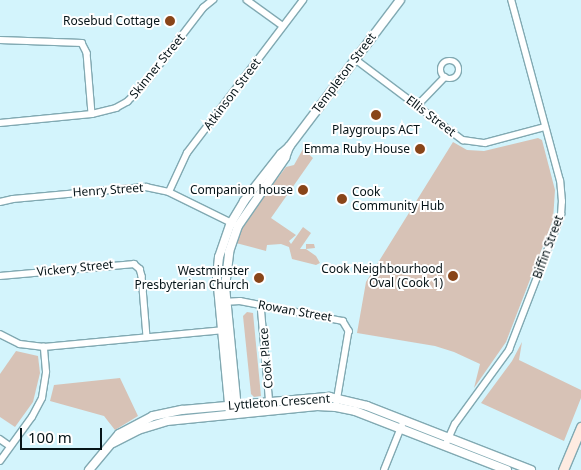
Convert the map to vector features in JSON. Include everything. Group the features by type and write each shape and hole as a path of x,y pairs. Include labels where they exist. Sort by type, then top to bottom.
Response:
{"main road":[{"path":"563,470 580,429"}],"street":[{"name":"Skinner Street","path":"0,123 92,114 116,108 136,94 203,8 213,0"},
{"path":"247,0 283,26"},
{"name":"Atkinson Street","path":"169,192 187,153 304,0"},
{"name":"Templeton Street","path":"233,409 222,302 234,224 285,158 290,147 400,0"},
{"name":"Biffin Street","path":"445,446 455,424 499,364 514,339 561,215 561,188 511,0"},
{"path":"0,40 82,43 86,53 92,114"},
{"name":"Ellis Street","path":"355,59 456,136 472,143 489,142 546,127"},
{"path":"417,106 445,76"},
{"name":"Henry Street","path":"0,202 146,187 169,192 234,224"},
{"name":"Vickery Street","path":"0,276 134,264 140,270 142,276 147,337"},
{"name":"Rowan Street","path":"222,302 240,301 338,319 346,324 349,331 336,403"},
{"name":"Cook Place","path":"261,305 270,406"},
{"path":"0,334 20,344 44,347 225,330"},
{"path":"0,461 32,416 42,398 46,372 44,347"},
{"name":"Lyttleton Crescent","path":"89,470 124,430 153,416 182,410 270,406 313,398 336,403 358,403 445,446 507,470"},
{"path":"384,470 402,424"},
{"name":"Lyttleton Crescent","path":"402,424 448,438 531,470"},
{"path":"0,439 10,446"}],"shaded area":[{"path":"538,138 542,140 555,190 553,220 506,342 474,388 480,364 435,346 357,333 366,282 453,142 467,150 484,151"},
{"path":"303,149 313,158 271,218 296,235 289,241 291,244 303,227 311,233 300,249 306,249 316,256 320,263 316,265 292,259 289,247 281,244 267,245 266,251 236,243 241,230 255,208 286,167 294,165"},
{"path":"306,244 314,244 315,248 306,249"},
{"path":"247,312 253,313 261,396 254,397 251,394 243,316"},
{"path":"522,342 519,360 581,390 581,398 564,441 481,403 512,361"},
{"path":"16,351 38,356 40,373 33,402 15,427 0,417 0,374"},
{"path":"120,378 138,416 115,430 104,416 50,401 54,385"}],"place":[{"name":"Rosebud Cottage","path":"170,21"},
{"name":"Playgroups ACT","path":"376,115"},
{"name":"Emma Ruby House","path":"420,149"},
{"name":"Companion house","path":"303,190"},
{"name":"Cook Community Hub","path":"342,199"},
{"name":"Cook Neighbourhood Oval (Cook 1)","path":"453,276"},
{"name":"Westminster Presbyterian Church","path":"259,278"}]}
